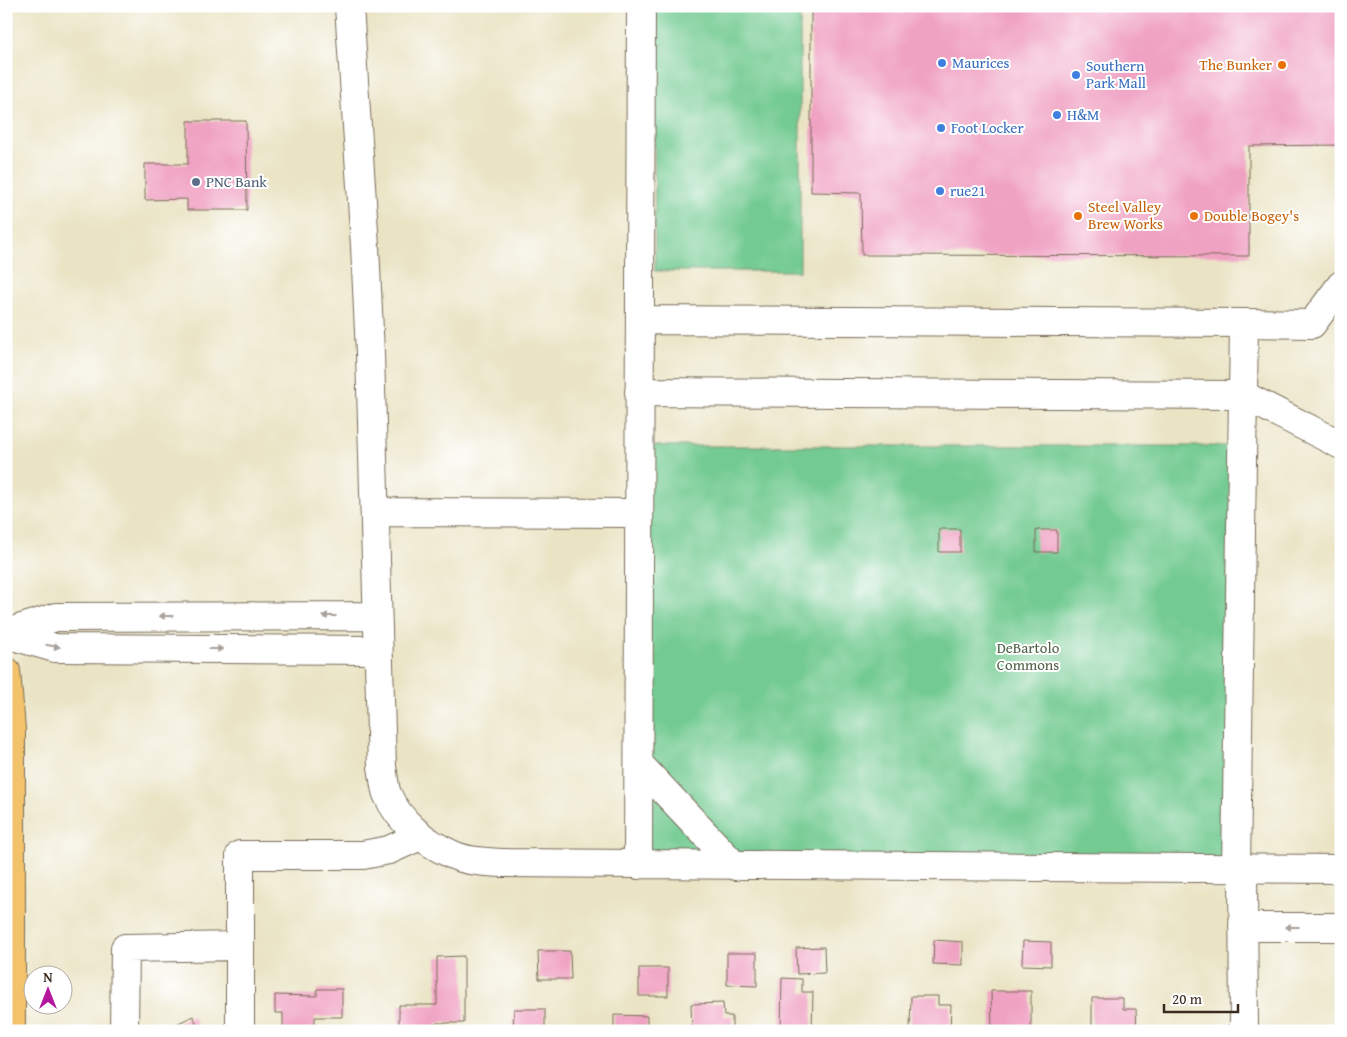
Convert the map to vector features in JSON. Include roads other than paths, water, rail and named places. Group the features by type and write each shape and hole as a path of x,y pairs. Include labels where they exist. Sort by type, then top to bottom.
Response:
{"main road":[{"path":"6,671 11,729 9,825 9,985 11,1031"}],"lane":[{"path":"349,6 370,353 382,767 387,793 400,816 420,836 452,855 476,861 504,863 1341,869"},
{"path":"638,865 641,6"},
{"path":"640,320 1312,324 1341,285"},
{"path":"1244,323 1240,868 1243,927 1244,1031"},
{"path":"640,392 1243,395 1341,445"},
{"path":"375,512 639,513"},
{"path":"6,634 56,617 377,616"},
{"path":"6,634 55,648 378,650"},
{"path":"638,764 734,866"},
{"path":"240,1031 240,855 363,855 389,850 420,836"},
{"path":"1243,927 1341,927"},
{"path":"124,1031 125,948 240,946"}],"place":[{"name":"Maurices","path":"942,63"},
{"name":"The Bunker","path":"1282,65"},
{"name":"Southern Park Mall","path":"1076,75"},
{"name":"H&M","path":"1057,115"},
{"name":"Foot Locker","path":"941,128"},
{"name":"PNC Bank","path":"196,182"},
{"name":"rue21","path":"940,191"},
{"name":"Steel Valley Brew Works","path":"1078,216"},
{"name":"Double Bogey's","path":"1194,216"}],"park label":[{"name":"DeBartolo Commons","path":"1028,656"}]}
